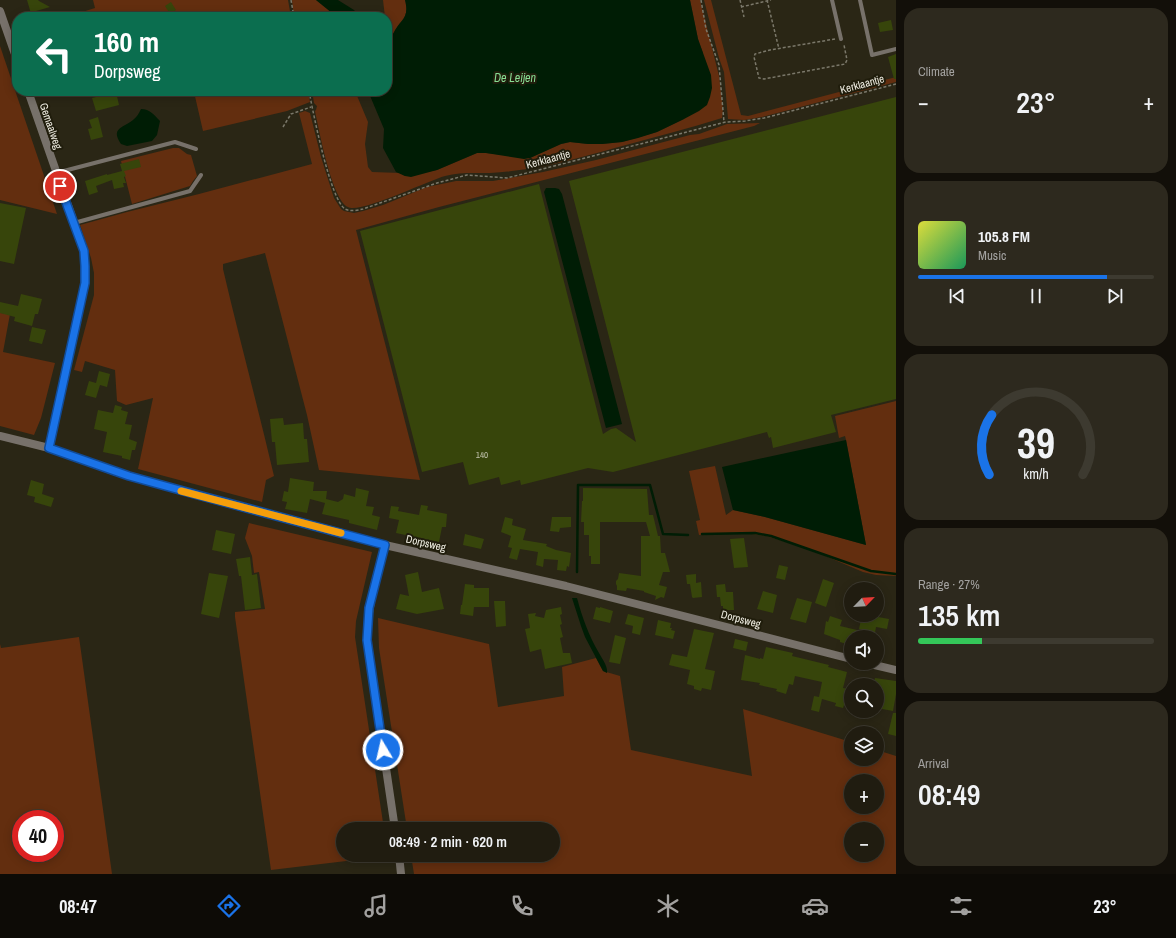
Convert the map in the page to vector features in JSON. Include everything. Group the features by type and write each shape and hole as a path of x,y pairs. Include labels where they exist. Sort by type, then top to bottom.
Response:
{"street":[{"path":"0,11 12,46"},
{"name":"Gemaalweg","path":"30,96 84,251 85,266 85,283 49,448"},
{"name":"Dorpsweg","path":"0,436 49,448 116,472 183,491 385,545 566,586 844,657"},
{"path":"385,545 369,608 367,640 394,822"},
{"path":"884,667 896,670"},
{"path":"400,862 401,874"}],"lane":[{"path":"832,0 841,39"},
{"path":"860,0 872,55 896,49"},
{"path":"56,173 175,142 196,149"},
{"path":"74,224 190,192 201,175"}],"path":[{"path":"291,0 293,12"},
{"path":"701,0 706,29 718,65 724,122"},
{"path":"740,0 744,16"},
{"path":"741,7 771,0"},
{"path":"767,1 779,49"},
{"path":"841,39 847,60 844,64 764,79 759,78 754,56 759,53 779,49 841,39"},
{"name":"Kerklaantje","path":"311,107 334,193 344,208 348,211 353,211 363,209 437,183 467,175 507,178 724,122 764,118 896,84"},
{"path":"283,127 291,114 311,107 309,96"}],"shaded area":[{"path":"93,0 288,0 290,12 82,12 95,8"},
{"path":"292,0 316,0 331,12 293,12"},
{"path":"383,0 405,0 406,11 404,18 392,37 392,12 384,12"},
{"path":"690,0 700,0 719,76 723,109 722,118 547,166 507,172 461,173 445,176 366,206 355,208 348,207 342,202 337,192 327,164 315,111 317,106 314,103 313,96 357,96 368,122 365,144 368,167 372,172 400,173 405,176 437,170 477,153 530,158 561,144 570,142 602,144 622,142 657,132 684,119 703,53 698,39"},
{"path":"704,0 711,0 741,115 748,116 896,77 896,82 762,117 744,120 728,119 724,72"},
{"path":"0,46 12,81 12,96 17,96 57,214 0,200"},
{"path":"195,96 309,96 310,102 287,111 203,131"},
{"path":"305,111 310,113 321,157 334,198 341,209 354,213 383,205 427,187 456,181 493,181 543,172 699,134 727,124 760,123 754,126 439,207 356,230 420,480 319,470 307,415 265,253 223,264 229,295 274,476 266,480 262,502 138,469 153,398 126,405 117,401 115,370 85,361 82,372 74,370 94,295 94,273 91,258 80,225 312,164 299,113"},
{"path":"173,148 179,148 191,155 197,176 190,186 132,204 121,161"},
{"path":"0,313 10,314 3,352 55,363 41,418 34,435 0,426"},
{"path":"896,401 896,576 876,575 863,572 809,549 766,536 744,533 699,535 696,521 700,520 689,471 715,466 726,515 733,510 765,517 866,545 846,440 845,436 839,438 835,416"},
{"path":"249,523 372,552 356,621 355,637 383,822 336,822 336,862 338,862 271,870 235,617 235,612 265,609 259,572 254,573 252,556 245,538"},
{"path":"378,618 489,644 498,707 564,696 562,667 596,658 603,671 620,676 631,750 752,776 743,709 844,740 844,766 884,766 884,752 896,756 896,874 414,874 412,862 560,862 560,822 406,822 379,648"},
{"path":"79,637 112,874 0,874 0,644 1,648"}],"water":[{"path":"316,0 338,0 356,12 331,12"},
{"name":"De Leijen","path":"405,0 690,0 698,39 711,75 712,88 710,97 707,105 699,111 657,132 638,138 622,142 602,144 570,142 561,144 530,158 524,159 477,153 437,170 411,177 405,176 396,172 383,148 384,129 370,96 392,96 392,37 404,18 406,6"},
{"path":"141,109 149,111 160,121 157,135 152,141 127,146 121,144 118,139 117,131 134,119"},
{"path":"546,188 559,189 562,194 622,424 606,428 544,192"},
{"path":"846,440 866,545 765,517 733,510 722,467"},
{"path":"572,598 577,598 592,640 606,665 607,673 603,671 585,637"}],"building":[{"path":"27,0 38,0 50,7 35,12 31,12"},
{"path":"171,2 176,10 169,12 165,6"},
{"path":"891,20 893,30 880,32 878,23"},
{"path":"896,54 896,79 894,79 888,57"},
{"path":"100,96 117,96 119,105 96,111 92,98"},
{"path":"896,97 896,399 831,415 836,432 773,448 771,437 769,438 767,432 613,472 588,468 521,485 520,480 501,485 499,477 469,485 463,462 422,472 360,231 539,184 603,434 616,428 636,442 569,181"},
{"path":"98,117 103,137 91,140 88,129 92,128 89,120"},
{"path":"139,159 141,167 124,171 126,183 123,183 124,187 114,189 112,180 96,186 98,192 89,195 85,181 122,171 120,164"},
{"path":"0,203 26,208 14,264 0,261"},
{"path":"21,294 42,299 38,314 35,314 32,326 14,321 15,317 0,313 0,302 18,306"},
{"path":"32,327 46,330 42,344 29,341"},
{"path":"99,371 110,374 107,387 100,385 96,398 85,395 89,381 96,383"},
{"path":"115,405 122,407 121,410 128,412 125,424 132,425 129,439 137,442 135,450 132,450 130,460 122,458 122,456 103,452 107,432 94,429 98,410 113,413"},
{"path":"283,418 284,425 303,423 304,439 307,439 309,462 277,465 275,442 272,442 270,419"},
{"path":"290,478 314,482 313,491 327,491 326,499 338,502 343,499 344,494 355,497 356,488 369,491 366,506 374,507 372,515 380,517 377,530 349,523 349,520 322,514 325,503 310,499 307,513 285,509 287,502 282,501 284,491 288,492"},
{"path":"31,480 44,484 42,494 54,498 51,507 34,502 35,497 27,495"},
{"path":"583,488 647,489 649,515 653,515 658,536 660,536 661,553 665,553 670,572 663,572 659,585 667,587 664,598 661,597 655,600 656,596 644,591 627,588 626,591 617,590 616,581 619,573 641,576 641,536 650,536 646,522 600,522 600,564 591,564 591,556 589,556 589,535 584,535 584,522 581,522"},
{"path":"421,505 428,506 427,510 447,514 446,527 442,527 439,542 396,533 399,520 389,518 391,506 399,507 398,511 419,515"},
{"path":"505,517 513,519 512,525 526,529 523,540 547,544 546,546 556,550 571,553 569,567 567,566 566,571 557,570 558,560 544,559 543,567 536,565 538,552 520,549 517,560 509,558 512,548 508,547 511,536 501,532"},
{"path":"552,517 571,517 571,527 560,528 559,532 550,531"},
{"path":"216,530 235,534 231,554 212,550"},
{"path":"465,534 484,539 481,549 463,545"},
{"path":"744,538 748,567 734,568 730,539"},
{"path":"250,557 252,575 257,574 261,608 245,610 241,576 239,576 236,559"},
{"path":"779,565 788,567 785,580 776,578"},
{"path":"418,572 422,592 439,588 444,609 417,614 396,609 400,594 409,596 405,575"},
{"path":"209,573 228,576 219,618 201,614"},
{"path":"696,574 696,583 701,582 702,597 693,598 690,584 687,584 686,575"},
{"path":"823,579 834,583 826,607 815,603"},
{"path":"465,584 474,585 474,588 489,588 489,607 474,607 473,616 460,614"},
{"path":"725,584 726,592 733,592 734,610 723,610 720,597 717,597 716,585"},
{"path":"763,591 777,595 773,613 757,609"},
{"path":"797,598 812,602 806,623 790,619"},
{"path":"494,601 505,601 506,626 496,627"},
{"path":"561,607 562,614 560,615 562,624 560,625 563,637 560,638 563,653 570,653 572,663 545,669 541,649 530,652 525,629 530,628 528,614 536,613 535,616 544,618 546,610"},
{"path":"596,607 613,611 610,623 593,619"},
{"path":"628,614 644,618 640,635 632,633 633,626 625,624"},
{"path":"830,616 842,620 840,626 857,630 844,630 844,643 840,642 840,640 824,634 826,621 828,622"},
{"path":"884,618 889,619 887,629 876,627 876,630 859,629 860,622 884,622"},
{"path":"658,620 671,623 671,630 675,631 673,639 655,635"},
{"path":"694,629 714,633 705,669 715,671 711,690 702,688 701,691 694,689 694,686 687,684 690,670 669,665 672,654 687,657"},
{"path":"615,635 626,638 620,664 609,662"},
{"path":"735,639 748,642 746,651 733,648"},
{"path":"766,647 793,653 792,656 829,665 828,667 847,672 846,678 844,678 843,708 835,706 836,703 822,699 819,712 811,710 814,696 819,697 822,682 795,676 793,685 789,684 786,694 776,691 777,689 759,685 760,683 741,680 745,655 763,659"},
{"path":"884,679 896,681 896,694 893,711 884,709"},
{"path":"893,713 896,713 896,736 888,734"}],"waterway":[{"path":"577,572 578,485 650,485 663,534 688,535"},
{"path":"702,534 755,533 771,536 871,571 896,574"}],"slow traffic":[{"path":"181,491 341,533"}],"route":[{"path":"60,186 84,251 85,283 49,448 129,476 385,545 369,608 367,625 367,640 383,750"}]}
